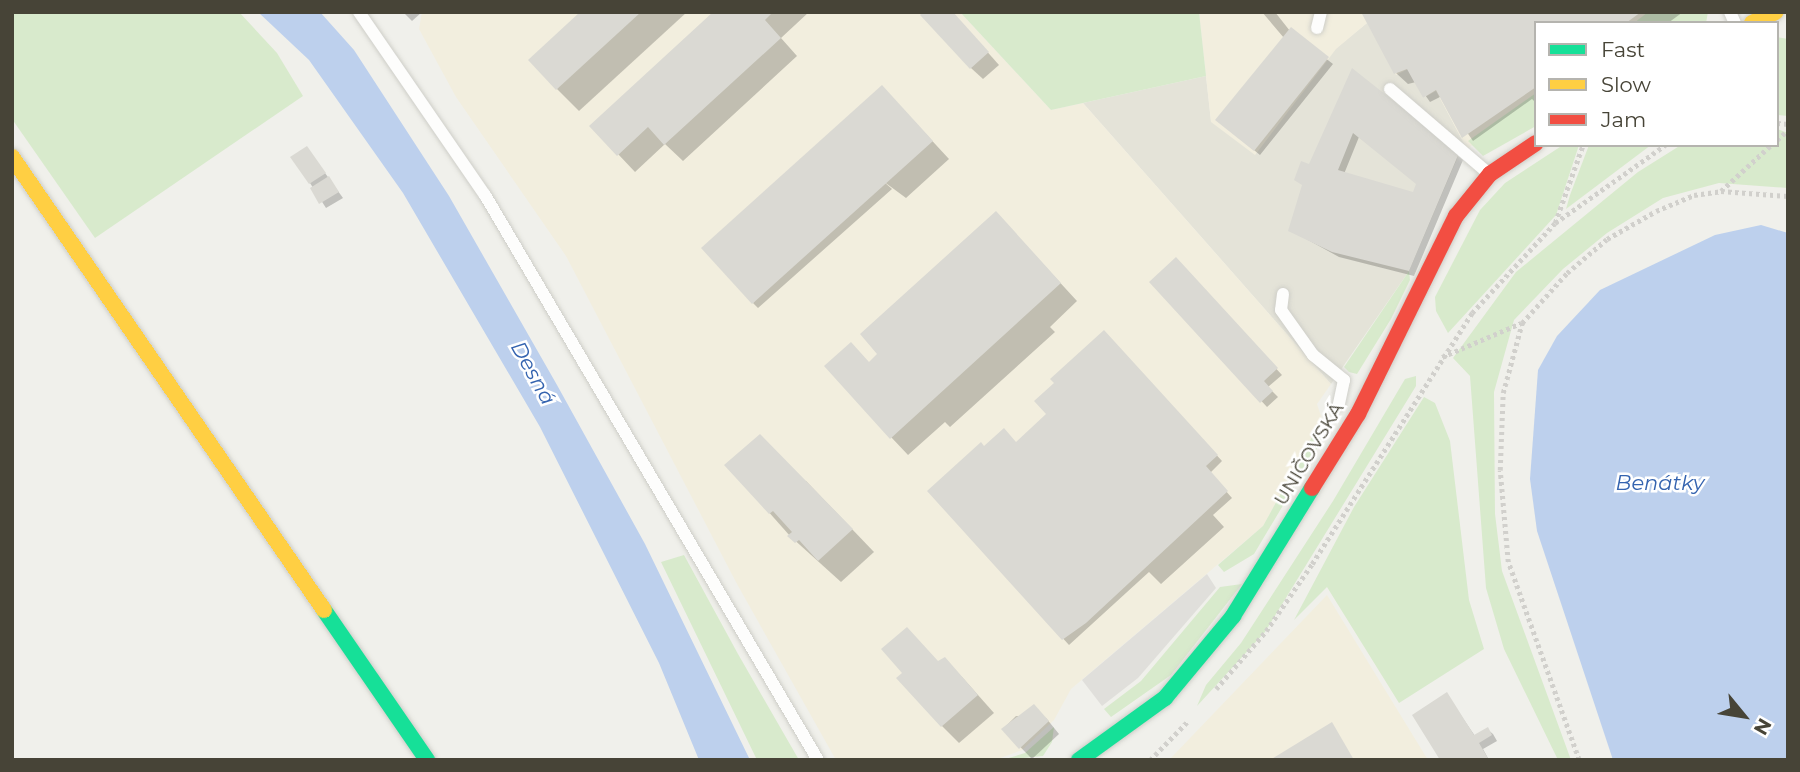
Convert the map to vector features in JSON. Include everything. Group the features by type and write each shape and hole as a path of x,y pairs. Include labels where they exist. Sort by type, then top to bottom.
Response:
{"main road":[{"path":"1756,21 1776,12"},
{"name":"UNIČOVSKÁ","path":"1079,760 1165,698 1233,616 1358,414 1456,216 1490,174 1534,143"},
{"path":"12,157 427,760"}],"lane":[{"path":"359,12 485,195 818,760"},
{"path":"1317,28 1321,12"},
{"path":"1390,89 1490,174"},
{"path":"1283,294 1281,310 1313,355 1344,380 1339,404"}],"path":[{"path":"1555,223 1582,147"},
{"path":"1206,700 1266,631 1312,564 1441,357 1472,313 1555,223 1662,147"},
{"path":"1721,191 1769,147"},
{"path":"1441,357 1522,323 1567,273 1607,239 1656,211 1694,195 1721,191 1788,196"},
{"path":"1522,323 1503,393 1500,470 1508,562 1579,760"},
{"path":"1150,760 1197,711"}],"shaded area":[{"path":"422,12 960,12 1051,110 1083,103 1331,384 1317,404 1322,419 1263,526 1071,689 1054,720 1022,750 995,760 836,760 737,584 566,256 456,97 419,29"},
{"path":"1199,12 1655,12 1644,21 1534,21 1534,100 1467,149 1436,91 1423,98 1408,69 1396,75 1367,23 1336,49 1255,155 1211,122"},
{"path":"1367,23 1407,69 1436,90 1467,149 1459,154 1409,271 1331,384 1083,103 1206,76 1211,121 1336,48"},
{"path":"1207,574 1216,588 1138,678 1102,706 1082,680"},
{"path":"1327,595 1428,760 1169,760"}],"green space":[{"path":"12,12 239,12 277,53 303,96 95,238 12,119"},
{"path":"960,12 1199,12 1206,76 1051,110"},
{"path":"1648,12 1708,12 1706,21 1637,21"},
{"path":"1779,37 1788,39 1788,116 1779,115"},
{"path":"1534,94 1534,127 1483,156 1468,141"},
{"path":"1779,130 1788,133 1788,188 1719,183 1663,198 1607,233 1563,269 1514,320 1494,392 1495,514 1502,571 1571,760 1558,760 1504,649 1486,588 1470,376 1453,358 1516,272 1638,172 1678,147 1779,147"},
{"path":"1560,147 1578,147 1556,215 1448,333 1436,311 1435,297 1480,210 1505,183"},
{"path":"1588,147 1648,147 1566,209"},
{"path":"1409,271 1410,280 1391,319 1357,374 1349,372 1344,367"},
{"path":"1416,376 1416,386 1265,632 1197,706 1206,685 1241,643 1333,501 1405,379"},
{"path":"1424,397 1435,403 1450,441 1469,600 1484,649 1399,703 1327,587 1294,620 1354,507"},
{"path":"1322,419 1328,430 1254,554 1224,572 1218,565 1263,526"},
{"path":"684,555 799,760 757,760 661,562"},
{"path":"1242,584 1171,675 1111,717 1104,709 1141,681 1220,587"},
{"path":"1054,727 1052,742 1043,756 1002,760 1025,753"}],"water":[{"name":"Desná","path":"258,12 320,12 354,50 449,196 557,385 645,544 750,760 699,760 659,663 540,427 403,193 309,60"},
{"name":"Benátky","path":"1761,225 1788,233 1788,760 1613,760 1537,531 1530,479 1538,370 1557,336 1600,290 1715,235"}],"building":[{"path":"580,12 641,12 556,90 528,60"},
{"path":"713,12 773,12 765,20 781,38 664,145 648,127 617,156 589,126"},
{"path":"923,12 953,12 989,52 970,69 920,15"},
{"path":"1361,12 1641,12 1629,21 1534,21 1534,88 1462,138 1436,90 1423,98 1407,69 1394,74"},
{"path":"1291,27 1329,57 1254,151 1215,120"},
{"path":"1352,68 1459,153 1409,271 1332,252 1288,231 1302,185 1294,180 1301,161 1309,164","holes":["1353,133 1416,184 1413,192 1338,170"]},
{"path":"882,85 933,141 752,304 701,248"},
{"path":"307,146 326,173 309,184 290,157"},
{"path":"329,176 339,192 319,204 310,188"},
{"path":"996,211 1061,283 890,439 824,366 851,342 869,362 877,354 860,334"},
{"path":"1176,257 1278,368 1264,381 1273,391 1260,403 1149,282"},
{"path":"1104,330 1218,455 1206,466 1228,491 1086,623 1062,640 927,491 981,442 984,446 1004,428 1016,442 1046,414 1034,401 1054,383 1050,379"},
{"path":"760,434 853,529 818,561 799,540 795,543 787,536 792,532 773,511 769,514 724,465"},
{"path":"907,627 938,661 945,657 978,695 941,727 896,678 902,673 881,649"},
{"path":"1447,692 1474,735 1488,727 1492,735 1479,743 1489,760 1440,760 1412,715"},
{"path":"1034,704 1049,721 1019,749 1001,729"},
{"path":"1332,722 1354,760 1270,760"}],"traffic: fast":[{"path":"1079,760 1165,698 1233,616 1312,488"},
{"path":"324,610 427,760"}],"traffic: slow":[{"path":"1756,21 1776,12"},
{"path":"12,157 324,610"}],"traffic: jam":[{"path":"1312,488 1358,414 1456,216 1490,174 1534,144"}]}
